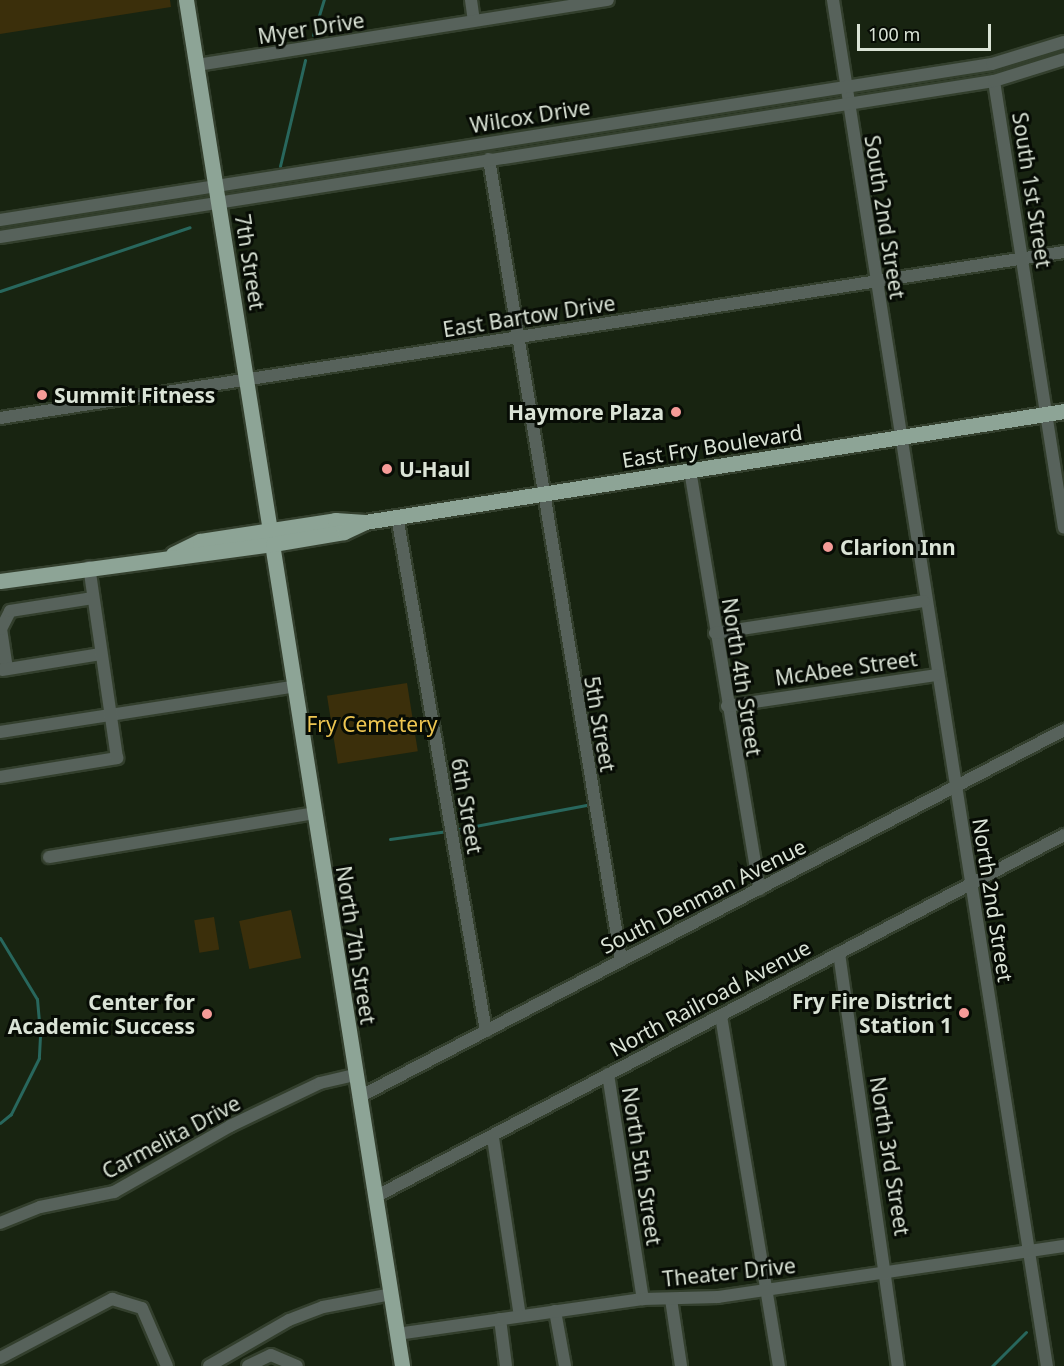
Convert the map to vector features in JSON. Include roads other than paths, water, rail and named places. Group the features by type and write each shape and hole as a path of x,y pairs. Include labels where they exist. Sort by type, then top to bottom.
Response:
{"main road":[{"name":"7th Street","path":"186,0 272,537"},
{"name":"East Fry Boulevard","path":"0,581 173,554 200,541 272,537 335,520 365,522 901,439 1064,411"},
{"name":"North 7th Street","path":"272,537 402,1366"}],"street":[{"path":"471,0 474,21"},
{"name":"Myer Drive","path":"197,65 608,0"},
{"name":"South 2nd Street","path":"833,0 901,439"},
{"name":"Wilcox Drive","path":"0,220 216,184 992,64 1064,42"},
{"name":"Wilcox Drive","path":"0,237 994,81 1064,59"},
{"name":"South 1st Street","path":"994,81 1064,528"},
{"name":"5th Street","path":"489,159 621,960"},
{"name":"East Bartow Drive","path":"0,418 1064,252"},
{"name":"North 2nd Street","path":"901,439 924,601 957,786 969,883 1047,1366"},
{"name":"North 4th Street","path":"690,470 727,706 759,889"},
{"name":"6th Street","path":"397,516 486,1031"},
{"path":"0,777 117,758 89,567"},
{"path":"93,598 10,611 1,629 4,670 101,654"},
{"path":"715,633 924,601"},
{"name":"McAbee Street","path":"727,706 936,675"},
{"path":"0,732 296,687"},
{"name":"South Denman Avenue","path":"359,1097 1064,730"},
{"path":"49,857 314,813"},
{"name":"North Railroad Avenue","path":"375,1197 493,1138 608,1074 1064,835"},
{"name":"North 3rd Street","path":"838,953 888,1272 898,1366"},
{"path":"721,1016 778,1366"},
{"name":"North 5th Street","path":"608,1074 643,1299"},
{"name":"Carmelita Drive","path":"0,1222 40,1207 114,1192 240,1122 320,1083 356,1075"},
{"path":"493,1138 520,1316"},
{"name":"Theater Drive","path":"398,1334 643,1299 671,1299 767,1290 1064,1246"},
{"path":"209,1366 323,1307 391,1294"},
{"path":"0,1358 112,1299 142,1308 167,1366"},
{"path":"671,1299 681,1366"},
{"path":"555,1311 565,1366"},
{"path":"500,1319 506,1366"},
{"path":"235,1351 242,1366"},
{"path":"248,1366 271,1355 297,1366"}],"waterway":[{"path":"313,35 324,0"},
{"path":"280,166 305,60"},
{"path":"0,291 190,227"},
{"path":"454,830 592,804"},
{"path":"390,839 447,831"},
{"path":"0,938 37,999 40,1036 39,1058 11,1114 0,1123"},
{"path":"992,1366 1026,1332"}],"place":[{"name":"Summit Fitness","path":"42,395"},
{"name":"Haymore Plaza","path":"676,412"},
{"name":"U-Haul","path":"387,469"},
{"name":"Clarion Inn","path":"828,547"},
{"name":"Fry Fire District Station 1","path":"964,1013"},
{"name":"Center for Academic Success","path":"207,1014"}],"park label":[{"name":"Fry Cemetery","path":"372,724"}]}
